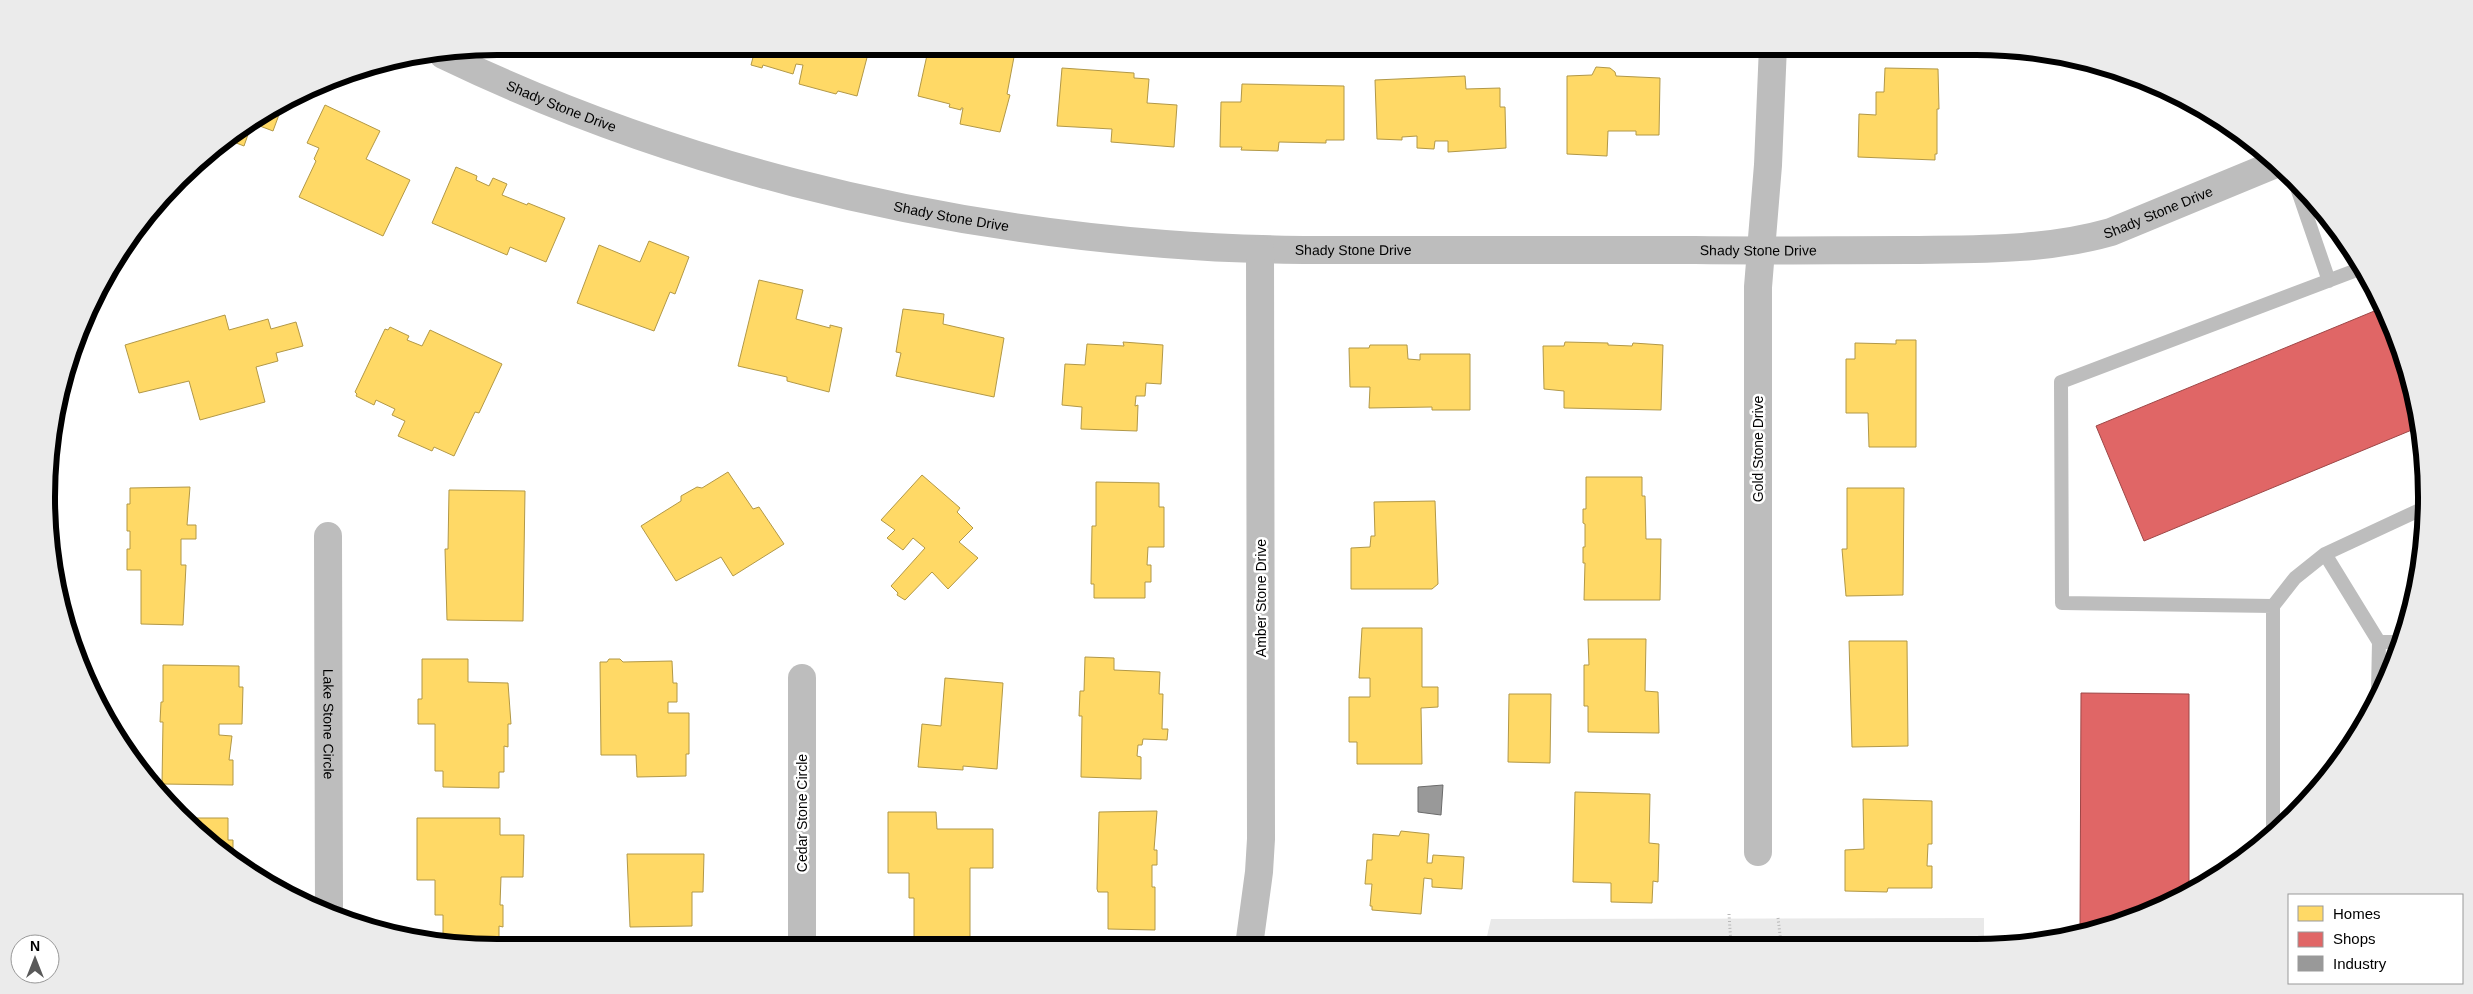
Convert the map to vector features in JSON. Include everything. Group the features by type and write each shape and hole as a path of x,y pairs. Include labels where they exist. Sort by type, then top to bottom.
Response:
{"street":[{"name":"Gold Stone Drive","path":"1758,852 1758,287 1771,127 1773,55"},
{"name":"Shady Stone Drive","path":"449,58 526,93 595,121 753,171 834,193 1003,225 1084,237 1260,250 1761,251 2019,249 2083,240 2139,222 2269,167"},
{"name":"Amber Stone Drive","path":"1250,939 1259,872 1261,839 1260,250"},
{"name":"Lake Stone Circle","path":"328,536 329,905"},
{"name":"Cedar Stone Circle","path":"802,678 802,939"}],"lane":[{"path":"2300,197 2329,281"},
{"path":"2274,606 2062,603 2060,382 2356,270"},
{"path":"2274,823 2274,606 2296,578 2325,554 2418,511"},
{"path":"2325,554 2380,642 2379,678"},
{"path":"2380,642 2394,642"}],"path":[{"path":"1729,914 1731,939"},
{"path":"1778,918 1781,939"}],"shaded area":[{"path":"1984,918 1984,939 1486,939 1491,919"}],"building: Homes":[{"path":"754,55 868,55 857,96 838,91 836,94 799,84 803,65 796,64 793,74 763,65 762,68 751,65"},
{"path":"927,55 1004,55 1014,57 1007,94 1010,95 1000,132 960,124 963,108 961,110 949,107 950,104 918,96"},
{"path":"1596,67 1610,68 1615,72 1616,76 1660,78 1659,135 1636,135 1636,131 1608,131 1607,156 1567,154 1567,76 1592,75"},
{"path":"1062,68 1134,73 1134,78 1149,79 1147,103 1177,105 1174,147 1111,142 1112,129 1057,126"},
{"path":"1885,68 1938,69 1939,109 1937,109 1937,154 1935,154 1935,160 1858,157 1859,114 1876,115 1876,92 1884,92"},
{"path":"1465,76 1466,89 1500,88 1500,107 1505,107 1506,148 1448,152 1448,141 1435,141 1434,149 1417,148 1417,136 1402,137 1402,140 1377,139 1375,80"},
{"path":"1242,84 1344,86 1344,140 1326,140 1326,143 1279,142 1278,151 1241,150 1242,147 1220,147 1221,102 1241,102"},
{"path":"325,105 380,131 366,159 410,180 383,236 299,197 316,161 314,159 319,148 307,143"},
{"path":"280,112 273,131 258,125"},
{"path":"250,130 244,146 234,142"},
{"path":"456,167 477,176 476,180 489,186 493,178 507,184 502,195 565,218 546,262 510,247 507,255 432,223"},
{"path":"649,241 689,257 675,294 670,292 654,331 577,303 599,245 640,262"},
{"path":"759,280 803,290 796,319 830,328 830,325 842,328 829,392 787,381 787,377 738,366"},
{"path":"903,309 944,314 943,324 1004,338 994,397 896,376 901,353 896,352"},
{"path":"225,315 229,330 268,319 271,329 296,322 303,346 276,353 278,361 256,367 265,402 200,420 189,381 139,393 125,345"},
{"path":"390,327 409,336 407,340 422,346 430,330 502,364 479,413 475,412 454,456 434,447 432,451 398,436 405,421 392,415 395,409 376,400 374,405 356,396 355,392 385,329 388,330"},
{"path":"1896,340 1916,340 1916,447 1869,447 1868,413 1846,413 1846,359 1855,359 1855,343 1896,344"},
{"path":"1123,342 1163,345 1161,384 1146,383 1145,396 1136,396 1135,406 1138,405 1137,431 1081,429 1082,407 1062,405 1065,364 1085,365 1087,344 1124,346"},
{"path":"1565,342 1608,343 1608,345 1632,346 1633,343 1663,345 1661,410 1564,408 1564,391 1544,389 1543,346 1564,346"},
{"path":"1370,345 1407,345 1408,359 1420,360 1420,354 1470,354 1470,410 1432,410 1432,407 1369,408 1370,387 1350,387 1349,348 1369,348"},
{"path":"728,472 753,509 759,507 784,544 733,576 721,557 676,581 641,526 681,501 681,496 697,487 702,488"},
{"path":"922,475 960,508 957,512 973,528 959,542 978,558 948,589 932,572 905,600 897,595 898,593 891,586 925,548 913,538 903,550 887,538 895,530 881,520"},
{"path":"1586,477 1642,477 1642,496 1645,496 1646,539 1661,539 1660,600 1584,600 1585,563 1583,563 1583,547 1585,547 1585,524 1583,523 1583,509 1586,509"},
{"path":"1096,482 1159,483 1159,507 1164,507 1164,547 1148,547 1147,565 1151,565 1151,582 1145,582 1145,598 1094,598 1094,584 1091,584 1092,526 1096,526"},
{"path":"190,487 187,525 196,525 196,539 181,539 181,565 186,565 183,625 141,624 141,570 127,570 127,549 130,549 130,531 127,531 127,504 130,504 130,488"},
{"path":"1847,488 1904,488 1903,595 1846,596 1842,549 1847,549"},
{"path":"449,490 525,491 523,621 447,620 445,549 448,549"},
{"path":"1435,501 1438,584 1432,589 1351,589 1351,548 1370,547 1371,536 1375,536 1374,502"},
{"path":"1362,628 1422,628 1422,687 1438,687 1438,707 1421,708 1422,764 1357,764 1357,742 1349,742 1349,697 1370,697 1370,678 1359,678"},
{"path":"1588,639 1646,639 1645,691 1658,692 1659,733 1588,732 1588,706 1584,706 1584,665 1589,665"},
{"path":"1849,641 1907,641 1908,746 1852,747"},
{"path":"1085,657 1114,658 1114,670 1160,672 1159,694 1163,694 1162,729 1168,729 1167,740 1143,739 1142,745 1138,745 1137,756 1141,757 1141,779 1081,777 1082,716 1079,716 1080,691 1084,691"},
{"path":"422,659 468,659 468,682 508,683 511,724 508,724 508,747 504,746 504,772 499,772 499,788 443,787 443,771 435,771 435,724 418,724 418,699 422,699"},
{"path":"609,659 620,659 623,662 672,661 673,683 677,683 677,702 668,702 668,713 689,713 689,754 686,754 686,776 637,777 636,755 601,755 600,662 607,662"},
{"path":"163,665 239,666 239,687 243,687 242,724 219,724 219,735 232,736 229,760 233,760 233,785 162,784 163,722 160,722 161,702 163,702"},
{"path":"945,678 1003,683 997,769 963,766 963,770 918,767 922,724 941,726"},
{"path":"1509,694 1551,694 1550,763 1508,762"},
{"path":"1575,792 1650,794 1649,843 1659,844 1658,882 1653,881 1652,903 1611,902 1611,883 1573,882"},
{"path":"1863,799 1932,801 1932,844 1928,844 1927,866 1932,866 1932,888 1888,888 1887,892 1845,891 1845,850 1864,849"},
{"path":"1157,811 1154,850 1157,850 1157,865 1152,865 1152,887 1155,887 1155,930 1108,929 1108,892 1098,892 1097,889 1099,812"},
{"path":"888,812 936,812 937,829 993,829 993,868 970,868 970,938 914,938 914,898 909,898 909,873 888,873"},
{"path":"193,818 228,818 228,840 233,840 233,852"},
{"path":"417,818 500,818 500,835 524,835 523,877 501,877 500,905 503,905 503,927 499,926 499,939 443,935 443,915 435,915 435,880 417,880"},
{"path":"1401,831 1429,834 1427,863 1432,863 1433,855 1464,857 1462,889 1432,887 1432,879 1424,878 1421,914 1372,910 1372,906 1370,906 1372,884 1365,884 1367,860 1372,860 1373,834 1399,836"},
{"path":"627,854 704,854 703,892 692,892 692,926 630,927"}],"building: Shops":[{"path":"2376,310 2395,355 2410,411 2413,430 2144,541 2096,426"},
{"path":"2081,693 2189,694 2189,884 2118,916 2080,926"}],"building: Industry":[{"path":"1443,785 1441,815 1418,812 1418,787"}]}
